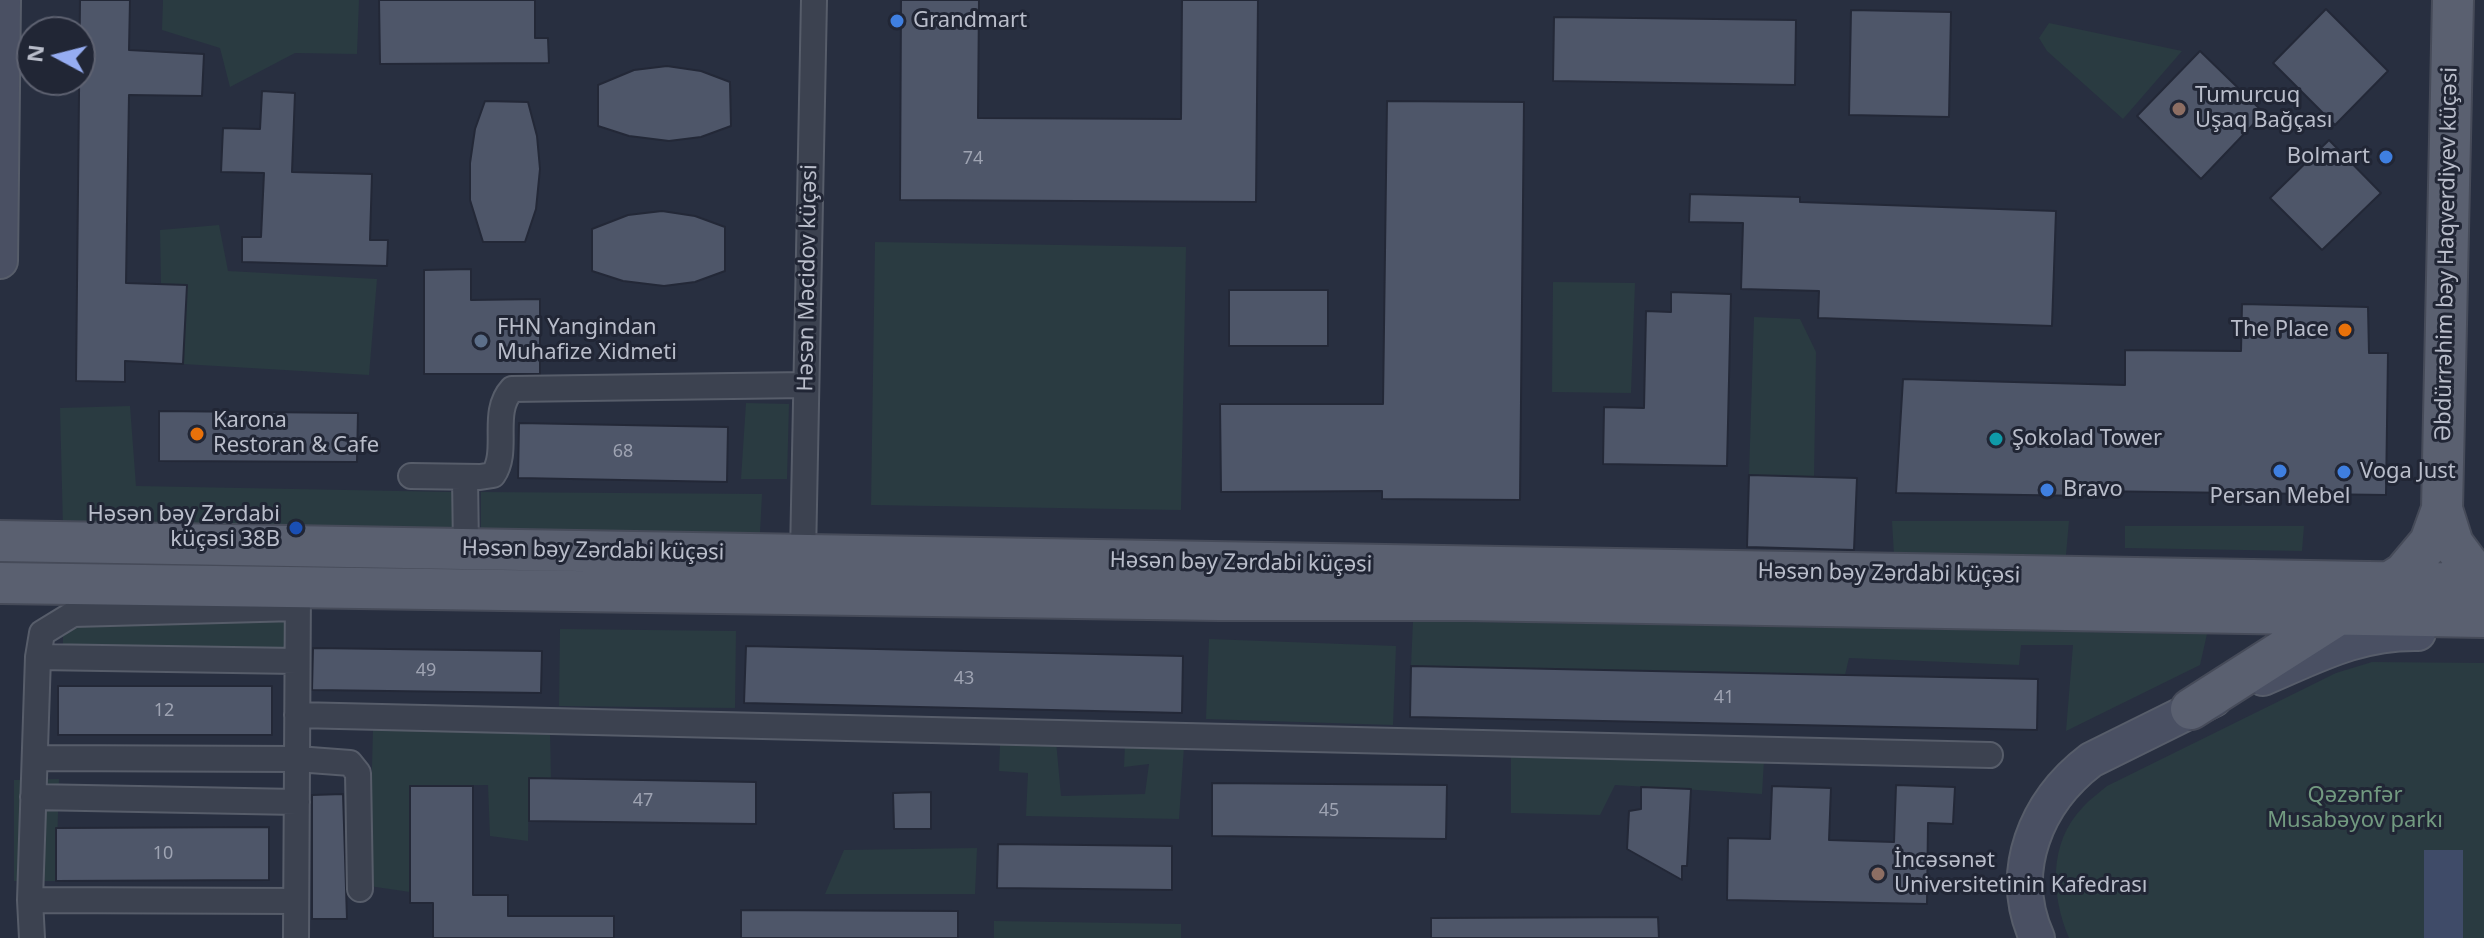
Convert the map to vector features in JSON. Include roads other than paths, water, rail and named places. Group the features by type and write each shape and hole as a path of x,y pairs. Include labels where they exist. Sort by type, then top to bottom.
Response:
{"main road":[{"path":"0,261 3,0"},
{"name":"Əbdürrəhim bəy Haqverdiyev küçəsi","path":"2442,509 2453,0"},
{"path":"2191,709 2390,583 2411,566 2430,542 2442,509"},
{"path":"2442,509 2453,544 2484,592"},
{"name":"Həsən bəy Zərdabi küçəsi","path":"0,541 2390,583 2484,592"},
{"name":"Həsən bəy Zərdabi küçəsi","path":"0,583 298,596 1465,600 2340,614 2484,592"},
{"path":"2191,709 2237,669 2244,659 2244,632 2234,621 2220,613"},
{"path":"2037,938 2028,906 2026,883 2033,835 2045,809 2074,774 2091,760 2191,709 2362,637 2385,633 2484,634"}],"street":[{"name":"Həsən Məcidov küçəsi","path":"803,555 814,0"},
{"path":"411,476 493,475 499,465 504,398 512,389 806,385"},
{"path":"465,477 466,549"},
{"path":"32,938 33,797 38,657 42,633 73,614 298,596 296,938"},
{"path":"38,657 297,661"},
{"path":"297,715 1990,755"},
{"path":"35,758 297,759 350,763 358,773 360,889"},
{"path":"33,797 297,802"},
{"path":"30,900 296,901"}],"water":[{"path":"2424,850 2463,850 2463,938 2424,938"}],"place":[{"name":"Grandmart","path":"897,21"},
{"name":"Tumurcuq Uşaq Bağçası","path":"2179,109"},
{"name":"Bolmart","path":"2386,157"},
{"name":"The Place","path":"2345,330"},
{"name":"FHN Yangindan Muhafize Xidmeti","path":"481,341"},
{"name":"Karona Restoran & Cafe","path":"197,434"},
{"name":"Şokolad Tower","path":"1996,439"},
{"name":"Persan Mebel","path":"2280,471"},
{"name":"Voga Just","path":"2344,472"},
{"name":"Bravo","path":"2047,490"},
{"name":"Həsən bəy Zərdabi küçəsi 38B","path":"296,528"},
{"name":"İncəsənət Universitetinin Kafedrası","path":"1878,874"}],"park label":[{"name":"Qəzənfər Musabəyov parkı","path":"2355,808"}]}
